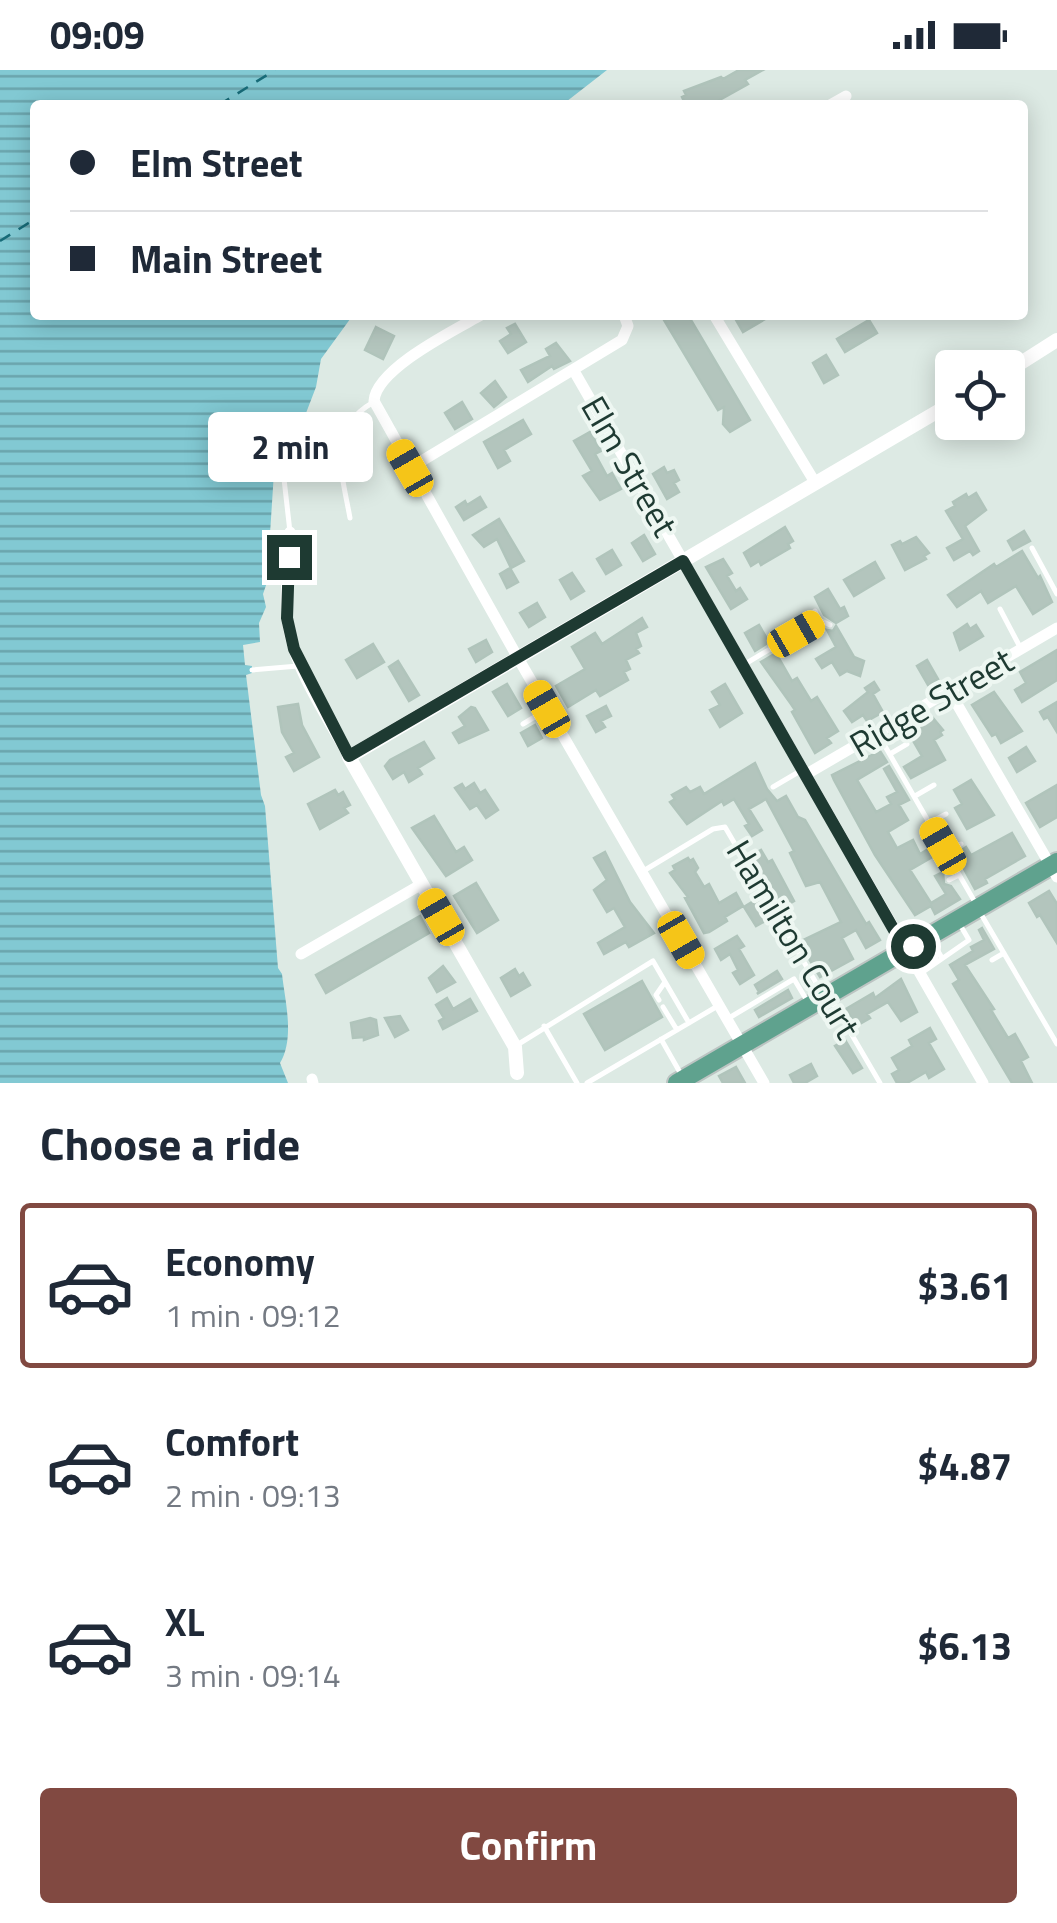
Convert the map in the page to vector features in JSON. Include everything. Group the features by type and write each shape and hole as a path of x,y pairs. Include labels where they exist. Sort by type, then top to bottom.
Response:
{"main road":[{"path":"681,1081 978,908 1055,869"}],"street":[{"path":"839,100 846,96"},
{"path":"473,320 387,374 375,392 374,401 764,1083"},
{"path":"410,468 622,340 628,326 626,320"},
{"path":"717,320 816,484"},
{"path":"1025,360 1057,340"},
{"name":"Elm Street","path":"574,371 983,1083"},
{"path":"349,756 935,413"},
{"path":"290,532 287,618 301,666 514,1046 517,1073"},
{"name":"Ridge Street","path":"803,772 878,734 1057,628"},
{"path":"950,692 1055,869"},
{"path":"300,954 422,884"}],"lane":[{"path":"350,518 340,462 342,436 353,414 374,401"},
{"path":"283,470 290,532"},
{"path":"1032,548 1057,594"},
{"path":"1000,609 1022,650"},
{"path":"814,612 830,626"},
{"path":"742,666 819,620"},
{"path":"252,670 301,666"},
{"path":"523,724 547,709"},
{"path":"878,734 1057,1044"},
{"path":"890,754 907,744"},
{"path":"773,787 803,772"},
{"path":"915,796 934,785"},
{"path":"930,823 946,814"},
{"name":"Hamilton Court","path":"641,872 713,829 725,827 817,1002 834,1006 880,1083"},
{"path":"946,852 961,844"},
{"path":"949,880 959,874"},
{"path":"957,891 966,886"},
{"path":"920,974 969,940 958,920"},
{"path":"930,936 942,958"},
{"path":"992,960 1004,953"},
{"path":"514,1046 653,961 690,1023"},
{"path":"727,1020 794,980 817,1002"},
{"path":"665,981 656,995 677,1030"},
{"path":"587,1083 719,1006"},
{"path":"544,1026 577,1083"},
{"path":"661,1040 681,1081"}],"water":[{"path":"0,70 607,70 568,100 30,100 30,320 349,320 321,359 316,387 293,447 294,457 283,470 274,472 266,544 272,568 263,594 266,607 259,623 260,642 243,645 245,665 252,666 252,673 246,675 265,806 278,968 287,1007 287,1042 280,1063 288,1083 0,1083"}],"building":[{"path":"739,70 763,70 720,100 682,97 686,95 684,91"},
{"path":"664,320 691,320 750,420 730,432 723,424 724,407 718,410"},
{"path":"736,320 763,320 743,332"},
{"path":"869,320 877,333 845,352 837,339"},
{"path":"515,324 526,342 508,353 500,341 511,334 507,328"},
{"path":"376,327 394,336 383,359 365,350"},
{"path":"556,343 570,361 554,369 552,366 528,382 521,370 550,356 546,349"},
{"path":"826,355 838,375 824,383 813,363"},
{"path":"495,381 506,397 494,407 481,393"},
{"path":"462,402 472,419 455,429 445,413"},
{"path":"523,420 531,434 504,450 510,461 498,468 484,442"},
{"path":"590,432 601,451 595,454 607,476 612,473 621,489 600,500 583,476 592,471 574,441"},
{"path":"664,467 667,473 674,470 679,480 674,483 679,492 667,499 653,474"},
{"path":"976,493 986,510 965,526 979,551 973,555 970,551 954,560 947,548 963,539 946,511 966,494 968,498"},
{"path":"480,497 486,507 464,520 456,507"},
{"path":"499,519 524,561 511,568 497,539 484,547 473,535"},
{"path":"785,527 793,541 788,544 790,548 761,565 759,561 751,566 744,553"},
{"path":"1024,531 1030,541 1013,550 1008,541"},
{"path":"644,535 655,554 643,561 632,543"},
{"path":"916,537 929,553 924,556 926,559 905,570 892,545"},
{"path":"612,550 621,565 606,574 597,559"},
{"path":"1022,551 1052,602 1033,614 1016,586 988,603 981,591 957,607 948,595 994,564 996,567"},
{"path":"723,559 732,573 727,576 736,591 740,588 747,599 731,609 706,567"},
{"path":"875,562 884,578 854,596 844,580"},
{"path":"510,568 518,582 507,588 500,574"},
{"path":"572,573 584,591 571,599 560,580"},
{"path":"828,589 848,616 836,623 824,615 815,597"},
{"path":"537,603 545,617 529,627 520,613"},
{"path":"642,618 647,627 636,633 641,646 636,649 639,653 626,660 630,669 624,672 628,680 600,696 596,690 568,707 556,686 585,669 572,647 595,633 602,644"},
{"path":"967,624 970,629 976,625 983,636 960,650 954,633"},
{"path":"759,625 769,642 755,651 745,633"},
{"path":"836,626 854,657 864,661 860,676 847,671 840,675 832,662 822,668 816,659 836,647 827,630 833,631"},
{"path":"486,640 492,652 476,662 469,649"},
{"path":"373,644 384,662 357,678 346,660"},
{"path":"1057,650 1057,680 1022,702 1015,690 1026,683 1020,672"},
{"path":"776,653 792,681 797,678 811,701 817,697 838,731 827,738 831,743 815,753 792,712 795,710 761,662"},
{"path":"927,660 938,679 928,685 917,666"},
{"path":"398,661 419,695 409,701 389,667"},
{"path":"874,682 879,690 873,694 883,712 867,721 863,715 852,722 844,711 868,692 865,688"},
{"path":"507,684 521,708 508,716 493,692"},
{"path":"725,684 742,713 720,727 710,710 720,705 712,692"},
{"path":"994,692 1022,731 1001,743 972,705"},
{"path":"1057,702 1057,732 1040,712"},
{"path":"298,704 302,725 319,757 294,771 286,757 294,753 282,732 278,707"},
{"path":"606,706 611,716 601,721 605,727 596,732 587,716"},
{"path":"471,707 488,730 459,743 453,733 465,726 459,717"},
{"path":"933,718 943,730 934,740 945,760 911,778 904,767 922,756 908,732"},
{"path":"535,725 542,738 528,746 521,733"},
{"path":"424,742 434,758 418,768 422,774 409,782 404,772 393,779 385,766 390,760"},
{"path":"1026,747 1035,761 1017,772 1009,758"},
{"path":"880,751 887,762 857,780 876,812 891,804 887,797 897,792 884,769 889,766 909,800 899,805 908,820 888,832 897,848 913,840 920,854 930,848 934,856 910,870 931,903 946,894 935,876 943,872 944,884 951,886 960,899 935,914 931,906 915,915 875,855 832,775"},
{"path":"755,763 777,801 786,796 798,817 805,820 866,924 869,922 880,940 866,948 856,930 842,938 853,959 820,977 799,942 841,922 820,882 806,886 790,853 794,851 766,799 749,809 762,830 752,836 734,799 724,805 722,801 687,824 670,802 675,799 672,795 686,787 690,792 700,787 704,794"},
{"path":"971,780 994,815 967,829 955,808 962,804 954,790"},
{"path":"474,783 480,793 485,790 498,810 486,818 477,805 470,809 455,788 462,784 465,789"},
{"path":"1057,785 1057,817 1040,827 1026,803"},
{"path":"335,790 338,795 343,792 350,805 344,808 348,813 320,829 308,804"},
{"path":"434,816 456,852 464,847 472,860 446,876 412,828"},
{"path":"1012,833 1025,856 975,889 959,852 966,847 971,855"},
{"path":"761,850 768,862 772,860 794,901 782,908 750,856"},
{"path":"605,852 630,902 654,933 629,947 626,942 604,954 598,943 625,927 614,908 607,912 594,890 607,880 594,858"},
{"path":"693,859 698,868 695,872 704,887 709,884 719,903 736,893 743,906 709,932 704,933 685,898 688,897 670,873 675,870 673,866"},
{"path":"476,883 498,920 477,933 454,896"},
{"path":"1049,891 1057,904 1057,943 1029,903"},
{"path":"757,899 769,919 756,926 744,907"},
{"path":"420,916 429,933 326,993 316,975"},
{"path":"982,928 994,949 965,965 1008,1038 1015,1034 1028,1057 1021,1061 1032,1083 1012,1083 953,984 959,980 950,965 984,940 979,930"},
{"path":"737,936 744,946 739,949 754,975 740,984 733,973 738,970 730,954 721,960 715,949"},
{"path":"443,966 455,982 437,992 429,978"},
{"path":"515,969 519,976 523,973 530,985 511,996 501,978"},
{"path":"777,971 782,979 757,994 755,985"},
{"path":"901,979 917,1012 901,1021 888,1002 856,1026 846,1009 873,993 875,998"},
{"path":"642,981 662,1017 605,1050 584,1014"},
{"path":"788,990 792,998 759,1017 755,1010"},
{"path":"447,998 453,1009 470,999 477,1011 443,1029 439,1021 444,1018 436,1005"},
{"path":"400,1016 408,1030 395,1037 385,1018"},
{"path":"376,1020 378,1035 364,1040 353,1038 351,1023"},
{"path":"930,1028 936,1039 929,1043 944,1069 929,1078 926,1072 907,1083 897,1083 892,1074 899,1070 892,1058 912,1046 909,1040"},
{"path":"845,1040 862,1068 853,1073 835,1046"},
{"path":"811,1064 817,1076 805,1083 794,1083 790,1075"},
{"path":"736,1067 745,1083 723,1083 719,1076"}],"ferry route":[{"path":"227,100 275,70"},
{"path":"0,241 30,222"}],"route":[{"path":"289,557 286,600 294,649 349,756 683,561 898,937 906,950 913,946"}]}
